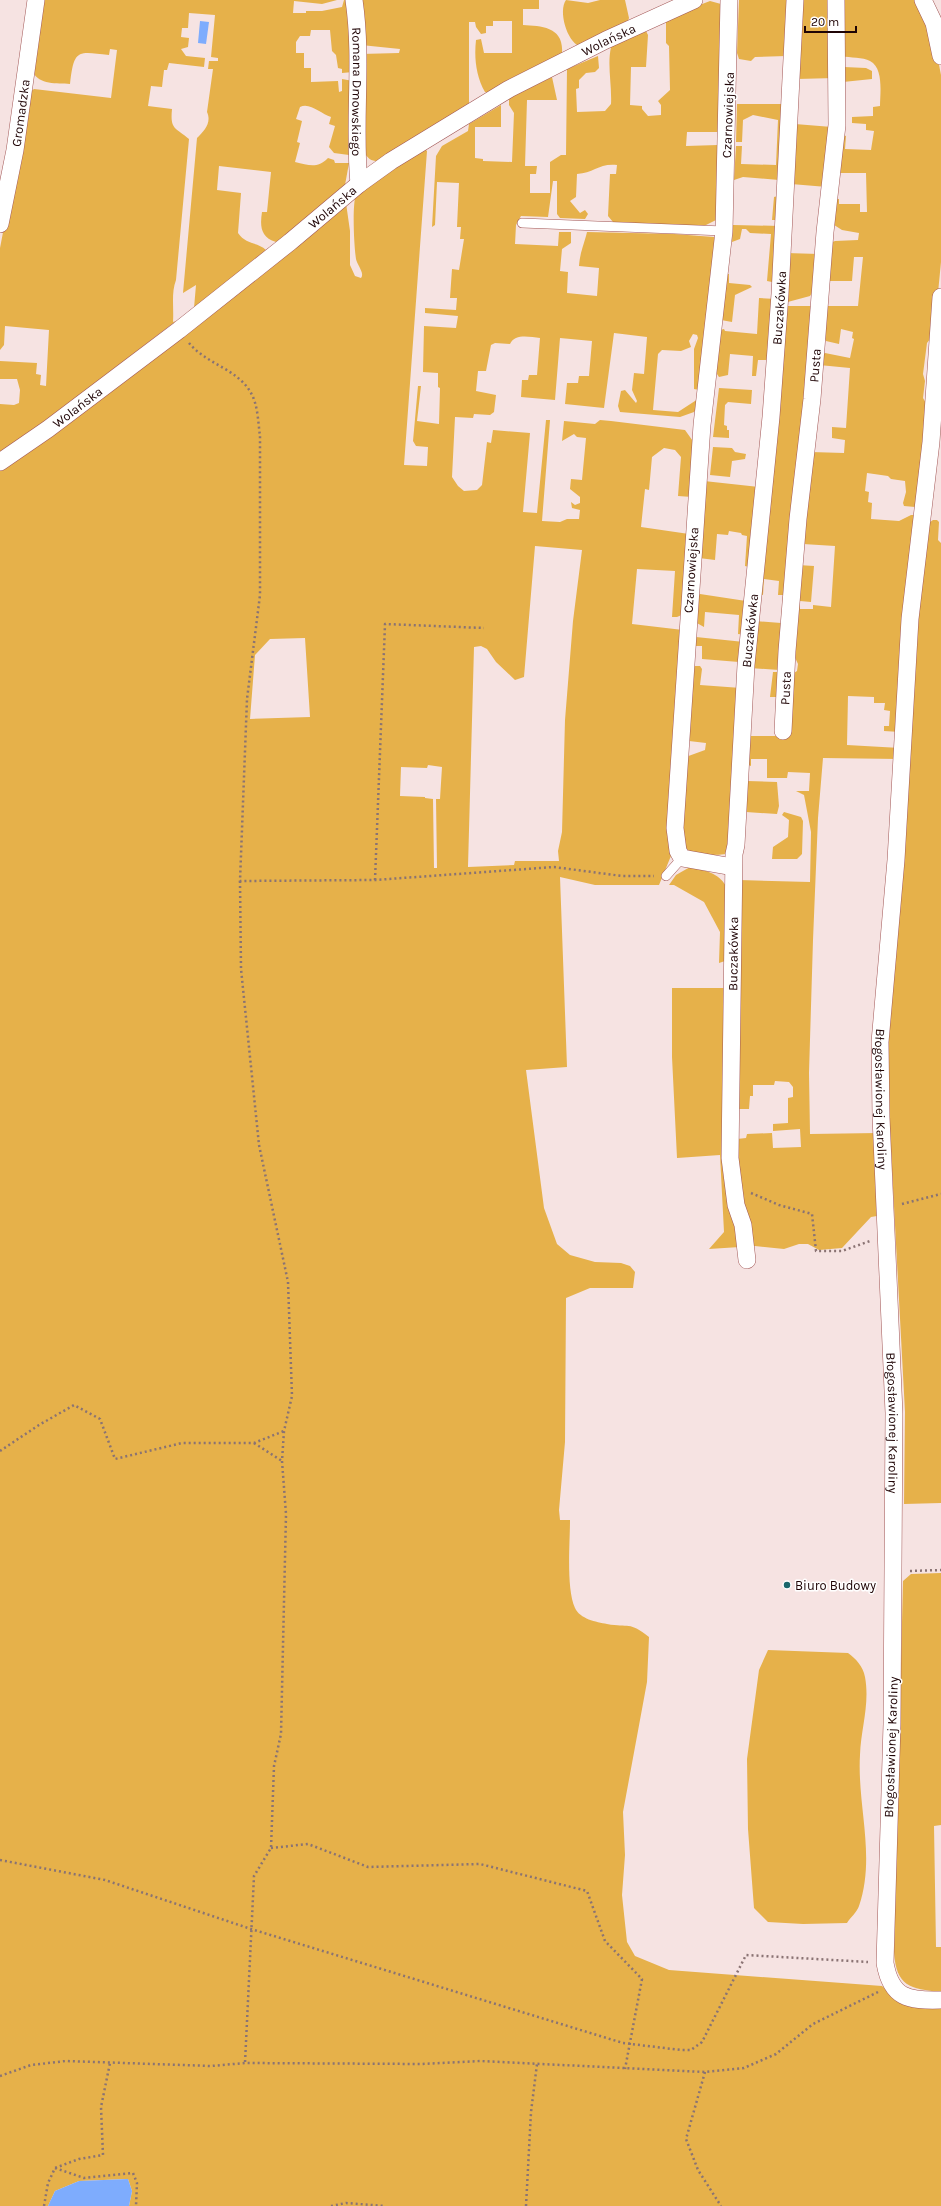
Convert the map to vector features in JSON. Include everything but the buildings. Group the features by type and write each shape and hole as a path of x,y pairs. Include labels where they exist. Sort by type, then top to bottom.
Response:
{"street":[{"name":"Gromadzka","path":"0,224 15,150 36,0"},
{"name":"Romana Dmowskiego","path":"354,0 359,184"},
{"name":"Wolańska","path":"0,462 48,429 179,330 290,242 359,184 391,161 509,89 606,40 694,0"},
{"name":"Czarnowiejska","path":"682,858 678,851 675,828 702,425 724,231 728,139 729,0"},
{"name":"Buczakówka","path":"747,1260 743,1225 736,1205 730,1158 729,1122 733,867 736,845 746,657 771,417 780,294 795,0"},
{"name":"Pusta","path":"783,731 787,651 798,520 812,399 825,232 837,125 836,0"},
{"path":"923,0 934,23 941,56"},
{"name":"Błogosławionej Karoliny","path":"891,1985 887,1979 885,1963 892,1724 894,1413 880,1042 896,860 910,619 936,441 941,297"},
{"path":"682,858 733,867"},
{"path":"891,1985 897,1993 910,1997 941,2000"}],"lane":[{"path":"522,223 724,231"},
{"path":"666,876 682,858"}],"path":[{"path":"179,330 194,349 206,360 243,382 252,393 257,410 260,436 260,595 247,699 240,882 241,969 259,1145 288,1282 292,1396 284,1431 282,1461 286,1514 281,1734 274,1766 271,1848 254,1876 245,2063"},
{"path":"375,880 385,624 484,628"},
{"path":"240,882 375,880 554,867 622,876 666,876"},
{"path":"733,1186 779,1204 812,1214 816,1251 842,1251 888,1235"},
{"path":"886,1209 941,1194"},
{"path":"0,1451 39,1425 74,1405 100,1419 115,1459 182,1443 254,1443 284,1431"},
{"path":"254,1443 282,1461"},
{"path":"894,1571 941,1570"},
{"path":"271,1848 308,1844 368,1867 480,1864 587,1891 605,1941 642,1979 625,2069"},
{"path":"0,1860 105,1880 251,1929 630,2043 681,2050 691,2050 702,2042 746,1955 885,1963"},
{"path":"0,2076 31,2065 66,2061 211,2066 245,2063 422,2064 480,2061 705,2072 744,2068 776,2054 813,2024 891,1985"},
{"path":"44,2206 48,2183 55,2168 79,2159 103,2155 101,2107 110,2063"},
{"path":"526,2206 530,2112 537,2064"},
{"path":"705,2072 686,2138 698,2170 722,2206"},
{"path":"55,2168 84,2178 133,2173 137,2183 136,2206"},
{"path":"331,2206 346,2202 385,2206"}],"shaded area":[{"path":"40,0 337,0 322,4 294,1 293,13 306,13 306,11 322,11 342,7 344,0 350,0 353,72 342,73 342,69 338,68 336,55 332,51 330,30 311,30 310,36 300,36 296,42 296,53 304,53 304,68 311,68 311,82 338,81 339,92 342,91 342,79 353,81 349,155 334,153 329,147 335,126 329,124 331,117 312,107 304,106 300,107 296,119 302,121 297,142 300,143 295,162 316,165 328,158 334,160 335,163 349,163 345,185 280,242 276,242 267,237 261,226 262,212 267,212 271,172 219,166 217,190 241,193 238,233 248,242 263,247 266,250 194,308 196,285 183,293 197,138 205,130 209,120 207,112 213,69 208,69 209,61 218,61 218,58 211,57 215,15 189,13 188,28 182,28 181,37 189,38 188,47 181,49 186,56 205,58 204,67 169,63 167,70 164,70 162,87 151,86 148,106 172,109 172,121 174,127 189,139 176,280 173,295 173,322 176,321 0,456 0,404 14,405 19,403 20,390 17,379 0,379 0,361 37,363 36,374 41,375 40,385 46,386 49,330 5,326 4,345 0,350 0,248 30,92 34,89 111,98 117,50 110,49 109,55 84,53 79,55 73,64 70,84 54,83 39,79 33,72"},
{"path":"362,0 539,0 539,9 523,9 523,25 544,27 556,33 562,44 562,53 489,93 485,92 476,67 476,40 481,39 484,53 512,53 512,21 493,21 493,26 486,26 486,33 481,34 476,27 475,22 469,22 469,108 381,161 373,160 364,152 361,54 399,53 400,49 361,45"},
{"path":"566,0 588,3 600,0 625,0 629,18 628,21 579,46 571,38 563,18"},
{"path":"739,0 791,0 786,56 755,57 751,61 739,59 737,53"},
{"path":"800,0 832,0 835,78 797,79"},
{"path":"840,0 917,0 933,34 941,75 941,262 934,334 927,343 923,374 925,381 923,398 927,405 915,507 904,506 903,503 906,492 905,481 891,479 888,476 867,473 865,491 869,492 868,502 872,503 871,519 899,521 911,515 915,515 900,732 884,731 884,726 889,726 890,711 884,710 885,703 874,703 874,697 848,696 847,745 900,748 899,759 823,758 818,818 809,1073 810,1134 878,1133 877,1216 871,1217 842,1248 819,1250 808,1244 799,1244 784,1249 755,1246 709,1249 724,1232 720,1155 677,1158 672,1057 672,988 727,988 726,1052 741,1193 737,1139 746,1138 747,1134 772,1133 773,1148 801,1147 800,1129 773,1131 773,1124 788,1123 788,1098 793,1097 793,1087 789,1082 775,1081 774,1085 753,1085 753,1096 750,1096 749,1109 736,1109 739,880 810,882 811,832 804,795 796,791 809,791 810,773 788,772 787,778 767,778 767,759 751,759 751,766 743,763 744,736 779,736 789,676 797,671 798,664 792,651 798,565 814,566 811,602 800,601 800,609 813,609 813,605 831,607 835,546 803,544 811,452 844,453 845,440 832,438 832,427 846,428 850,368 819,365 822,355 825,353 850,358 854,339 852,338 853,332 841,329 839,344 826,341 823,334 824,306 858,306 863,257 854,257 852,281 826,281 828,244 835,241 858,240 859,233 842,230 831,223 834,199 839,199 839,204 860,204 860,212 867,212 866,173 837,173 843,135 846,136 845,149 871,150 874,131 866,130 866,124 852,123 852,117 873,116 873,107 880,106 881,88 879,75 874,64 864,59 842,56"},
{"path":"710,1 721,4 718,132 687,132 686,146 718,145 716,220 704,226 613,222 608,216 610,174 616,174 617,165 606,165 588,172 577,174 576,197 570,201 580,213 585,210 588,214 585,219 560,218 557,214 557,181 553,181 548,217 521,216 516,225 515,244 558,246 559,232 571,232 571,243 562,249 560,271 568,272 567,293 597,296 599,268 579,266 587,232 674,234 714,237 717,242 699,390 694,389 694,349 698,338 697,335 693,334 689,341 691,347 681,351 662,350 658,354 653,410 678,412 698,399 699,405 694,412 680,417 620,412 618,406 621,391 625,390 636,403 637,401 632,390 634,373 644,374 647,337 614,333 604,408 565,404 567,383 578,383 579,376 589,376 592,341 560,338 555,400 521,397 522,380 528,380 529,375 537,375 540,338 523,336 515,338 510,344 495,343 491,345 486,371 478,371 476,391 496,395 494,412 490,415 474,414 473,418 455,417 452,477 458,486 464,491 477,490 482,485 487,442 491,443 493,430 530,433 523,512 537,513 546,420 550,420 542,521 560,522 567,519 579,519 580,510 572,508 571,502 575,505 580,503 580,497 570,489 571,479 582,480 586,438 577,437 574,434 562,441 564,421 595,424 600,420 685,430 695,444 692,497 678,496 681,457 675,450 664,448 652,457 649,490 645,489 641,527 689,534 684,614 677,617 672,617 675,571 637,569 632,624 683,630 673,851 659,885 595,885 560,877 567,1067 526,1070 544,1208 557,1244 570,1255 595,1262 621,1263 630,1266 635,1272 633,1288 590,1288 566,1298 565,1442 559,1510 560,1520 570,1520 569,1577 572,1599 577,1612 593,1621 633,1627 649,1637 647,1682 623,1812 625,1855 622,1895 627,1942 635,1956 669,1970 882,1986 897,1999 941,2007 941,2206 129,2206 132,2191 128,2179 79,2181 55,2191 48,2206 0,2206 0,468 346,203 350,231 350,265 355,276 361,278 362,274 356,259 355,245 354,216 356,194 424,148 427,151 404,465 427,466 428,447 416,446 413,441 418,386 421,386 417,421 439,424 440,388 438,387 438,373 423,372 424,326 456,328 458,316 425,313 425,308 456,310 457,298 450,298 452,269 459,270 464,239 460,239 461,227 457,227 459,183 437,182 435,225 432,227 436,156 442,146 468,131 469,124 501,105 501,127 475,127 475,158 483,159 483,161 512,162 514,113 509,105 509,98 552,77 557,100 527,100 525,166 537,166 536,174 530,174 530,193 550,193 550,162 561,155 566,155 567,69 598,56 599,68 595,72 586,73 579,80 579,88 576,89 577,112 605,111 611,104 609,61 611,47 645,29 648,35 646,67 631,67 630,105 642,106 642,109 648,116 661,115 661,105 658,101 670,90 669,46 666,43 666,18","holes":["535,546 582,550 573,621 565,720 562,832 558,851 559,861 515,861 514,865 468,867 474,647 481,646 487,649 496,662 515,680 524,677","305,638 310,717 250,719 255,655 270,639","428,765 442,767 440,799 436,799 437,868 434,868 433,799 425,797 400,796 401,767 427,768"]},
{"path":"844,67 866,68 872,71 872,79 843,82"},
{"path":"737,104 788,104 780,220 772,220 774,197 778,196 779,180 743,177 734,180 736,146 742,146 741,164 776,165 778,120 753,115 743,120 742,142 736,142"},
{"path":"795,124 832,127 827,187 791,184"},
{"path":"733,225 780,226 772,282 767,281 771,234 750,233 746,229 742,229 740,239 732,242"},
{"path":"786,253 819,254 815,289 810,296 784,303"},
{"path":"726,274 729,274 729,283 750,285 752,287 735,295 732,322 721,320"},
{"path":"759,298 776,299 771,360 758,360 756,376 752,376 753,356 730,354 728,375 719,377 715,371 720,330 724,329 725,331 757,334"},
{"path":"783,306 815,306 780,697 770,697 773,672 779,672 779,670 749,668 754,621 781,623 783,595 778,595 779,581 764,579 763,595 757,594"},
{"path":"719,388 752,390 751,404 728,402 725,405 724,425 727,426 727,430 729,430 729,438 713,437"},
{"path":"713,447 732,448 735,452 746,454 745,459 732,461 730,477 710,475"},
{"path":"704,481 759,487 749,567 745,566 747,536 742,535 741,533 729,531 728,535 717,534 715,560 699,558"},
{"path":"933,520 937,520 939,522 938,540 941,543 941,1503 904,1504 905,1412 885,1038 910,692 927,524"},
{"path":"700,594 746,601 745,635 738,634 739,615 705,612 704,627 695,622 695,598"},
{"path":"696,637 744,642 739,662 702,659 702,646 695,646"},
{"path":"694,666 700,666 702,669 700,685 741,688 732,845 726,854 704,855 698,854 683,847 683,758 705,750 706,743 689,741"},
{"path":"747,781 777,782 779,806 777,814 746,812"},
{"path":"784,812 801,817 803,821 802,854 797,859 772,859 773,847 788,837 789,820 782,815"},
{"path":"690,867 715,875 723,881 726,886 728,960 719,963 720,932 704,902 674,885 669,885 676,875"},
{"path":"941,1573 941,1825 934,1826 936,1947 941,1947 941,1992 921,1989 907,1984 898,1972 894,1952 903,1581 911,1574"},
{"path":"768,1650 848,1653 863,1669 866,1697 860,1755 860,1774 865,1831 866,1868 864,1887 859,1906 847,1923 803,1924 768,1922 754,1908 748,1829 747,1759 759,1670"}],"water":[{"path":"200,21 209,22 206,44 198,43"},
{"path":"128,2179 132,2191 129,2206 48,2206 55,2191 79,2181"}],"place":[{"name":"Biuro Budowy","path":"787,1585"}]}
